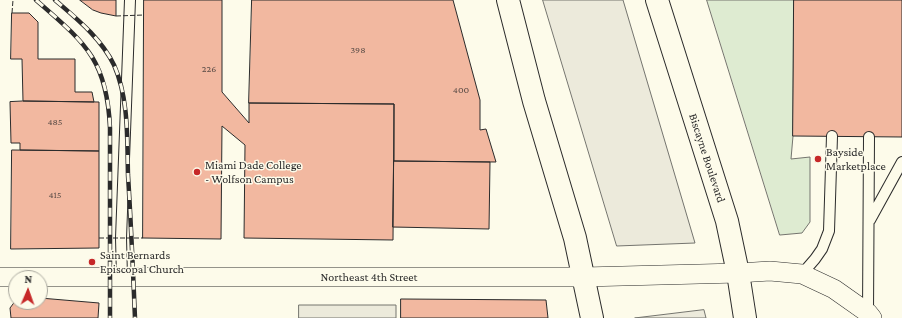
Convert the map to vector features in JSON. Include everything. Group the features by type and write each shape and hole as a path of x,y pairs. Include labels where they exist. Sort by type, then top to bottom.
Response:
{"main road":[{"path":"508,0 534,102 575,238 592,318"},
{"name":"Biscayne Boulevard","path":"657,0 727,221 738,273 745,318"}],"street":[{"name":"Northeast 4th Street","path":"0,277 584,277 770,271 802,274 834,289 870,315"}],"lane":[{"path":"122,277 121,238 130,0"},
{"path":"802,274 822,249 829,231 832,136"},
{"path":"869,137 870,315"},
{"path":"869,222 902,162"}],"green space":[{"path":"707,0 794,0 793,136 791,159 810,157 810,222 802,233 780,235"}],"shaded area":[{"path":"543,0 623,0 695,243 617,246"},
{"path":"299,305 396,305 396,318 299,318"},
{"path":"704,310 706,318 635,318"}],"building":[{"path":"80,0 116,0 116,16 93,10"},
{"path":"144,0 222,0 222,92 249,123 249,103 394,104 393,240 244,238 245,145 222,126 221,239 143,238"},
{"path":"252,0 453,0 480,100 480,130 486,129 496,162 394,161 394,104 249,103"},
{"path":"794,0 902,0 902,137 793,136"},
{"path":"12,13 29,13 38,22 38,59 75,59 75,92 92,92 94,102 23,101 22,59 11,59"},
{"path":"10,102 99,102 99,151 20,150 20,143 11,143"},
{"path":"12,150 99,151 99,248 11,249"},
{"path":"394,161 490,162 489,229 393,227"},
{"path":"48,299 99,303 98,318 11,318 10,310 48,310"},
{"path":"401,299 546,300 548,318 401,318"}],"railway":[{"path":"36,0 68,28 80,41 90,54 104,85 108,104 110,128 110,318"},
{"path":"55,0 72,14 102,46 109,55 119,78 125,105 127,133 135,318"}],"fence":[{"path":"12,13 13,0"},
{"path":"116,16 144,15"},
{"path":"99,238 143,238"}],"place":[{"name":"Bayside Marketplace","path":"818,159"},
{"name":"Miami Dade College - Wolfson Campus","path":"197,172"},
{"name":"Saint Bernards Episcopal Church","path":"92,262"}]}
